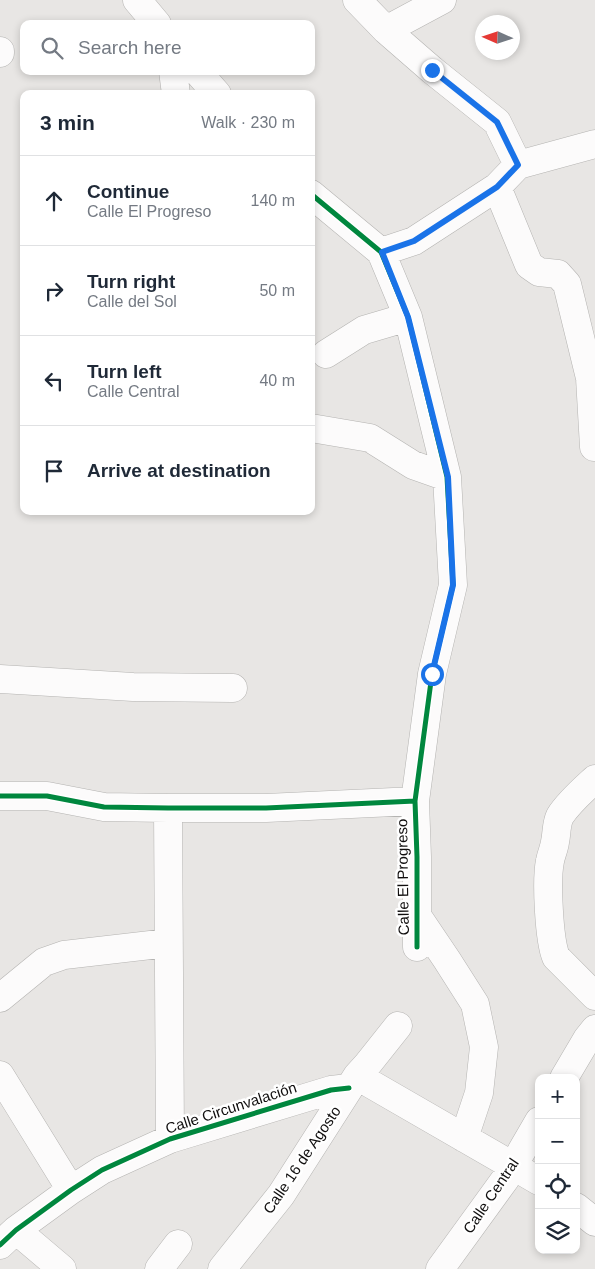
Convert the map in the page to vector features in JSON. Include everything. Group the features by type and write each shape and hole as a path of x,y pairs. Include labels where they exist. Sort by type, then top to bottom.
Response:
{"street":[{"path":"137,0 154,20"},
{"path":"357,0 386,30 497,122 518,165"},
{"path":"386,30 442,0"},
{"path":"174,75 176,90"},
{"path":"200,75 214,90"},
{"path":"382,252 414,241 497,187 518,165 595,144"},
{"path":"497,187 529,265 539,272 558,274 567,284 590,378 594,447"},
{"name":"Calle El Progreso","path":"315,197 382,252 408,317 448,477 453,585 432,674 414,801 417,857 417,947"},
{"path":"326,354 364,330 408,317"},
{"path":"315,429 370,438 413,466 448,477"},
{"path":"0,678 133,687 233,688"},
{"path":"595,779 574,799 560,816 556,826 555,844 550,861 548,886 551,934 556,957 595,996"},
{"path":"0,796 47,796 104,807 168,808 266,808 414,801"},
{"path":"168,808 170,1139"},
{"path":"416,914 475,1004 484,1047 479,1093 464,1138"},
{"path":"0,998 44,962 64,955 168,943"},
{"name":"Calle 16 de Agosto","path":"222,1269 281,1195 353,1082 398,1026"},
{"path":"566,1074 595,1029"},
{"path":"0,1075 71,1190"},
{"path":"353,1082 464,1138 535,1179"},
{"name":"Calle Circunvalación","path":"8,1238 71,1190 102,1170 170,1139 353,1082"},
{"name":"Calle Central","path":"440,1269 512,1166 535,1128"},
{"path":"579,1209 595,1222"},
{"path":"8,1238 62,1269"},
{"path":"159,1269 178,1244"}],"cycle path":[{"path":"315,197 381,252 408,317 447,477 453,585 432,674 415,801 417,947"},
{"path":"0,796 47,796 104,807 168,808 266,808 415,801"},
{"path":"0,1245 16,1230 102,1170 170,1139 331,1090 349,1088"}],"route":[{"path":"432,70 497,122 518,165 497,187 414,241 382,252 408,317 448,477 453,585 432,674"}]}
